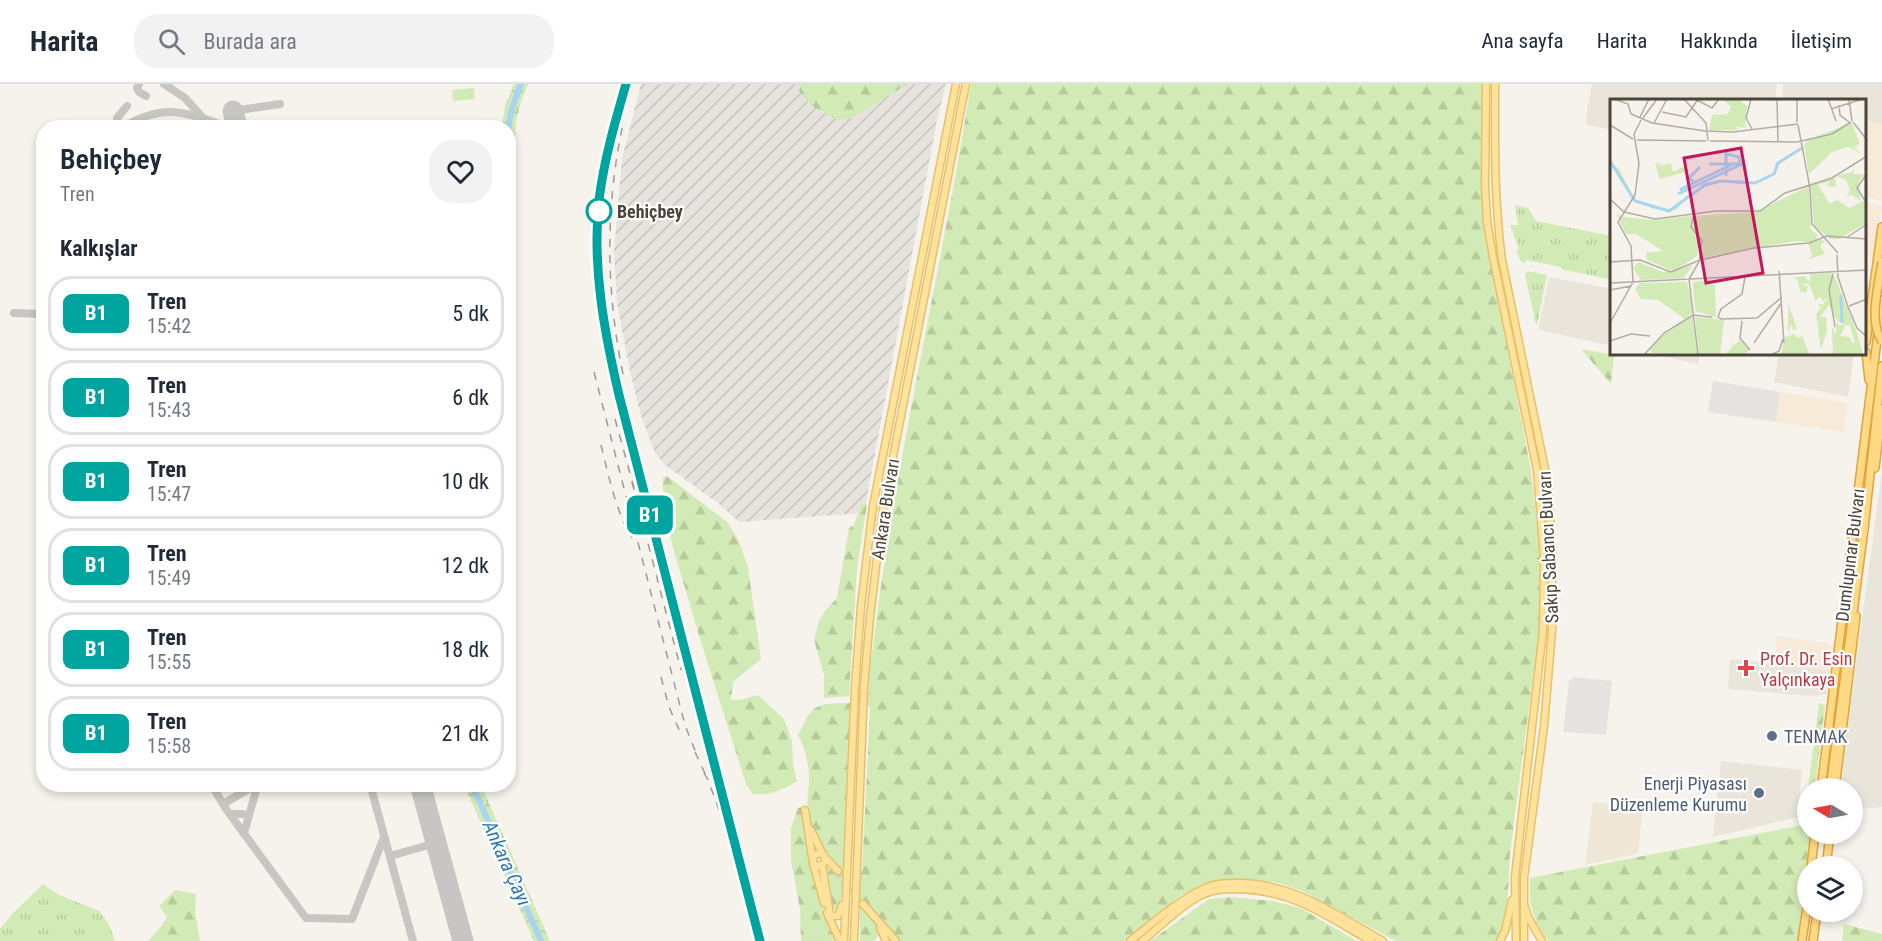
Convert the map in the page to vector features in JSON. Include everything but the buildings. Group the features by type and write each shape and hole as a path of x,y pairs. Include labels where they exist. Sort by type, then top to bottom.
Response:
{"highway":[{"path":"1867,335 1882,227"},
{"path":"1882,262 1874,320 1882,341"},
{"name":"Dumlupınar Bulvarı","path":"1822,778 1882,300"},
{"name":"Dumlupınar Bulvarı","path":"1866,356 1871,392"},
{"name":"Dumlupınar Bulvarı","path":"1831,778 1864,529 1882,366"},
{"name":"Dumlupınar Bulvarı","path":"1864,529 1872,488 1882,409"},
{"path":"1837,778 1855,629 1856,593"},
{"path":"1802,941 1805,922"},
{"path":"1813,941 1816,922"}],"main road":[{"name":"Ankara Bulvarı","path":"842,941 855,687 861,606 873,506 956,84"},
{"name":"Ankara Bulvarı","path":"856,941 860,906 864,687 883,508 966,84"},
{"name":"Sakıp Sabancı Bulvarı","path":"1486,84 1487,221 1492,257 1537,470 1544,558 1543,630 1515,891 1516,941"},
{"name":"Sakıp Sabancı Bulvarı","path":"1495,84 1494,170 1497,224 1502,260 1548,484 1552,548 1552,630 1544,726 1524,878 1524,941"},
{"path":"842,941 827,913 813,861 805,810 823,859 830,914 833,916 840,914 846,884"},
{"path":"813,861 815,854 837,872"},
{"path":"813,861 818,866 823,859"},
{"path":"1130,941 1174,905 1204,888 1225,883 1255,883 1283,888 1309,898 1383,941"},
{"path":"1142,941 1183,906 1205,894 1226,889 1259,890 1284,896 1313,907 1371,941"},
{"path":"1500,941 1505,931 1515,891"},
{"path":"1523,900 1528,917 1542,941"},
{"path":"860,906 882,930 886,941"},
{"path":"860,906 896,941"}],"shaded area":[{"path":"641,84 946,84 937,120 864,513 739,522 718,503 665,465 655,453 641,416 629,367 617,303 614,250 622,159"},
{"path":"1592,84 1777,84 1775,99 1610,99 1610,130 1587,125 1586,116"},
{"path":"1783,84 1882,84 1882,124 1867,120 1867,99 1782,99"},
{"path":"1867,120 1882,124 1882,201 1867,197"},
{"path":"1867,202 1882,206 1874,258 1867,256"},
{"path":"1549,277 1610,289 1610,346 1538,330"},
{"path":"1661,356 1700,356 1698,364"},
{"path":"1779,356 1854,356 1848,397 1774,382"},
{"path":"1713,381 1848,403 1844,432 1708,412"},
{"path":"1713,381 1780,392 1776,422 1708,412"},
{"path":"1882,471 1882,807 1863,809 1863,778 1840,778"},
{"path":"1777,636 1833,644 1830,670 1774,663"},
{"path":"1730,659 1830,670 1827,694 1811,696 1730,689 1728,686"},
{"path":"1573,677 1612,681 1606,735 1563,732 1569,681"},
{"name":"Enerji Piyasası Düzenleme Kurumu","path":"1721,761 1802,770 1801,778 1797,778 1797,817 1713,837"},
{"path":"1593,802 1643,808 1638,854 1585,865"}],"green space":[{"path":"514,84 528,84 519,108 516,127 516,120 503,120 505,106"},
{"path":"801,84 908,84 852,118 838,120 812,106 799,91"},
{"path":"971,84 1482,84 1481,183 1485,232 1531,471 1543,601 1510,853 1508,893 1501,941 1396,941 1302,891 1277,882 1232,880 1210,882 1180,896 1124,941 900,941 864,903 863,907 881,932 874,941 860,941 860,874 862,872 870,709 868,704 870,658 905,440"},
{"path":"474,88 475,99 453,101 452,90"},
{"path":"1515,205 1528,208 1536,221 1610,236 1610,280 1526,260 1526,263 1521,262 1510,225 1518,225"},
{"path":"1527,271 1547,275 1537,325 1525,275"},
{"path":"1581,349 1614,356 1611,384"},
{"path":"667,476 727,522 738,539 748,567 761,659 733,682 731,699 741,700 758,695 784,719 792,741 793,764 797,781 776,792 753,794 746,784 674,549 663,492 663,478"},
{"path":"867,504 857,568 849,696 824,698 824,675 814,640 819,621 837,598 849,528 854,525 861,505"},
{"path":"850,703 844,873 840,906 834,910 824,868 827,866 836,875 838,868 812,828 807,804 808,767 805,751 798,735 807,717 815,708 829,704"},
{"path":"1819,703 1825,705 1816,778 1809,778"},
{"path":"467,792 484,792 550,941 534,941"},
{"path":"803,807 809,856 818,893 836,941 801,941 800,909 791,860 791,828 798,808"},
{"path":"1797,826 1797,844 1809,844 1808,856 1797,856 1797,922 1800,922 1798,941 1548,941 1538,925 1531,904 1530,878"},
{"path":"43,884 59,895 99,911 109,924 115,941 0,941 0,929"},
{"path":"175,890 196,894 195,912 200,941 148,941 167,917 159,906"},
{"path":"1231,897 1273,901 1300,908 1357,941 1150,941 1209,899"},
{"path":"1844,924 1882,934 1882,941 1842,941"}],"waterway":[{"name":"Ankara Çayı","path":"510,120 521,84"},
{"name":"Ankara Çayı","path":"476,792 541,941"}],"taxiway":[{"path":"139,84 137,88 139,92 146,96"},
{"path":"164,84 185,98 203,118"},
{"path":"233,111 280,104"},
{"path":"117,120 127,106"},
{"path":"137,120 163,112 188,114 207,120"},
{"path":"14,313 36,314"},
{"path":"216,792 306,918 352,919 384,837"},
{"path":"223,804 243,792"},
{"path":"244,833 256,792"},
{"path":"372,792 413,941"},
{"path":"230,814 243,814"},
{"path":"390,856 436,843"}],"runway":[{"path":"233,111 235,120"},
{"path":"422,792 463,941"}],"tunnel":[{"path":"837,873 863,907"}],"railway":[{"path":"626,84 607,156 599,200 598,274 604,323 619,395 760,941"},
{"path":"623,124 613,187 610,249 613,312 623,374"},
{"path":"594,372 685,725 698,758"},
{"path":"615,419 634,488"},
{"path":"601,445 617,504 632,538"},
{"path":"632,482 681,670"},
{"path":"661,677 669,707 681,734"},
{"path":"695,752 708,780"},
{"path":"704,773 720,812"}],"train":[{"name":"B1","path":"626,84 609,143 597,228 597,258 605,325 619,395 760,941"}],"place":[{"name":"Behiçbey","path":"599,211"},
{"name":"Prof. Dr. Esin Yalçınkaya","path":"1746,668"},
{"name":"TENMAK","path":"1772,736"},
{"name":"Enerji Piyasası Düzenleme Kurumu","path":"1759,793"}]}
